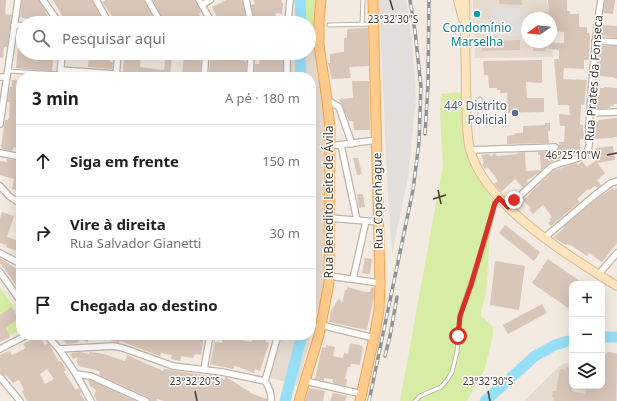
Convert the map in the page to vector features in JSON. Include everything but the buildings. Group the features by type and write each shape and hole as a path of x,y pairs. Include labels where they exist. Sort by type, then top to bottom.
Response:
{"main road":[{"name":"Rua Benedito Leite de Ávila","path":"299,401 321,325 330,276 330,146 327,100 319,45 321,0"},
{"name":"Rua Copenhague","path":"361,398 379,310 380,283 373,0"},
{"path":"458,0 465,25"},
{"path":"465,0 466,109 470,150 481,172 499,198 544,238 598,275 617,286"}],"street":[{"path":"0,124 18,0"},
{"path":"43,0 54,16"},
{"path":"96,0 106,16"},
{"path":"148,0 157,16"},
{"path":"208,16 200,3 210,0"},
{"path":"246,0 249,16"},
{"path":"289,16 290,0"},
{"name":"Rua Prates da Fonseca","path":"508,207 551,167 587,153 589,148 595,41 601,0"},
{"path":"595,41 617,42"},
{"path":"60,72 61,60"},
{"path":"116,72 117,60"},
{"path":"204,72 205,60"},
{"path":"250,72 251,60"},
{"path":"287,60 288,72"},
{"path":"0,76 7,77"},
{"path":"327,100 339,107 352,144"},
{"path":"590,113 617,112"},
{"path":"330,146 377,140"},
{"path":"341,145 357,220"},
{"path":"470,150 555,147"},
{"path":"0,153 16,157"},
{"path":"544,238 595,194 617,180"},
{"path":"1,189 16,200"},
{"path":"330,218 379,222"},
{"path":"353,279 366,220"},
{"path":"0,253 16,261"},
{"path":"598,275 617,253"},
{"path":"0,272 16,295"},
{"path":"330,276 380,283"},
{"path":"321,325 374,338"},
{"path":"0,349 17,340"},
{"path":"51,340 59,348 91,401"},
{"path":"204,369 209,340"},
{"path":"265,381 277,340"},
{"path":"59,348 114,346 173,366 204,369 265,381 272,396 271,401"},
{"path":"76,374 91,376 146,401"},
{"path":"0,377 20,401"},
{"path":"305,381 361,398"}],"lane":[{"path":"362,24 363,0"},
{"path":"329,25 373,24"},
{"path":"8,71 25,72"},
{"path":"480,99 480,118"},
{"path":"415,401 420,396 442,387 452,372 457,352 460,316 488,231 492,210 499,198"}],"shaded area":[{"path":"379,0 406,0 412,40 416,98 408,177 392,254 388,195"},
{"path":"473,0 547,0 549,12 521,12 521,48 552,48 553,57 475,58"},
{"path":"490,8 523,9 523,12 521,12 521,36 491,36"},
{"path":"317,45 326,93 325,282 316,316 316,72 290,72 290,60 316,60"},
{"path":"274,340 310,340 298,385 263,376"},
{"path":"609,352 617,354 617,401 524,401 560,366 569,363 569,389 605,389 605,353"}],"green space":[{"path":"302,0 318,0 316,25 316,16 302,16"},
{"path":"463,92 466,150 474,173 496,204 490,236 486,293 481,311 481,316 493,327 493,334 485,369 467,401 400,401 443,165 440,113 441,94"},
{"path":"0,288 16,310 16,332 0,340"}],"waterway":[{"path":"300,0 301,16"},
{"path":"300,60 301,72"},
{"path":"605,337 617,337"},
{"path":"285,401 301,340"},
{"path":"485,401 535,356 555,345 569,341"}],"railway":[{"path":"369,401 413,190 419,142 421,87 410,0"},
{"path":"425,134 428,86 429,0"},
{"path":"385,356 397,297"}],"place":[{"name":"Condomínio Marselha","path":"477,14"},
{"name":"44º Distrito Policial","path":"515,113"}],"route":[{"path":"458,336 458,321 488,231 495,203 499,198 508,207 514,200"}]}
